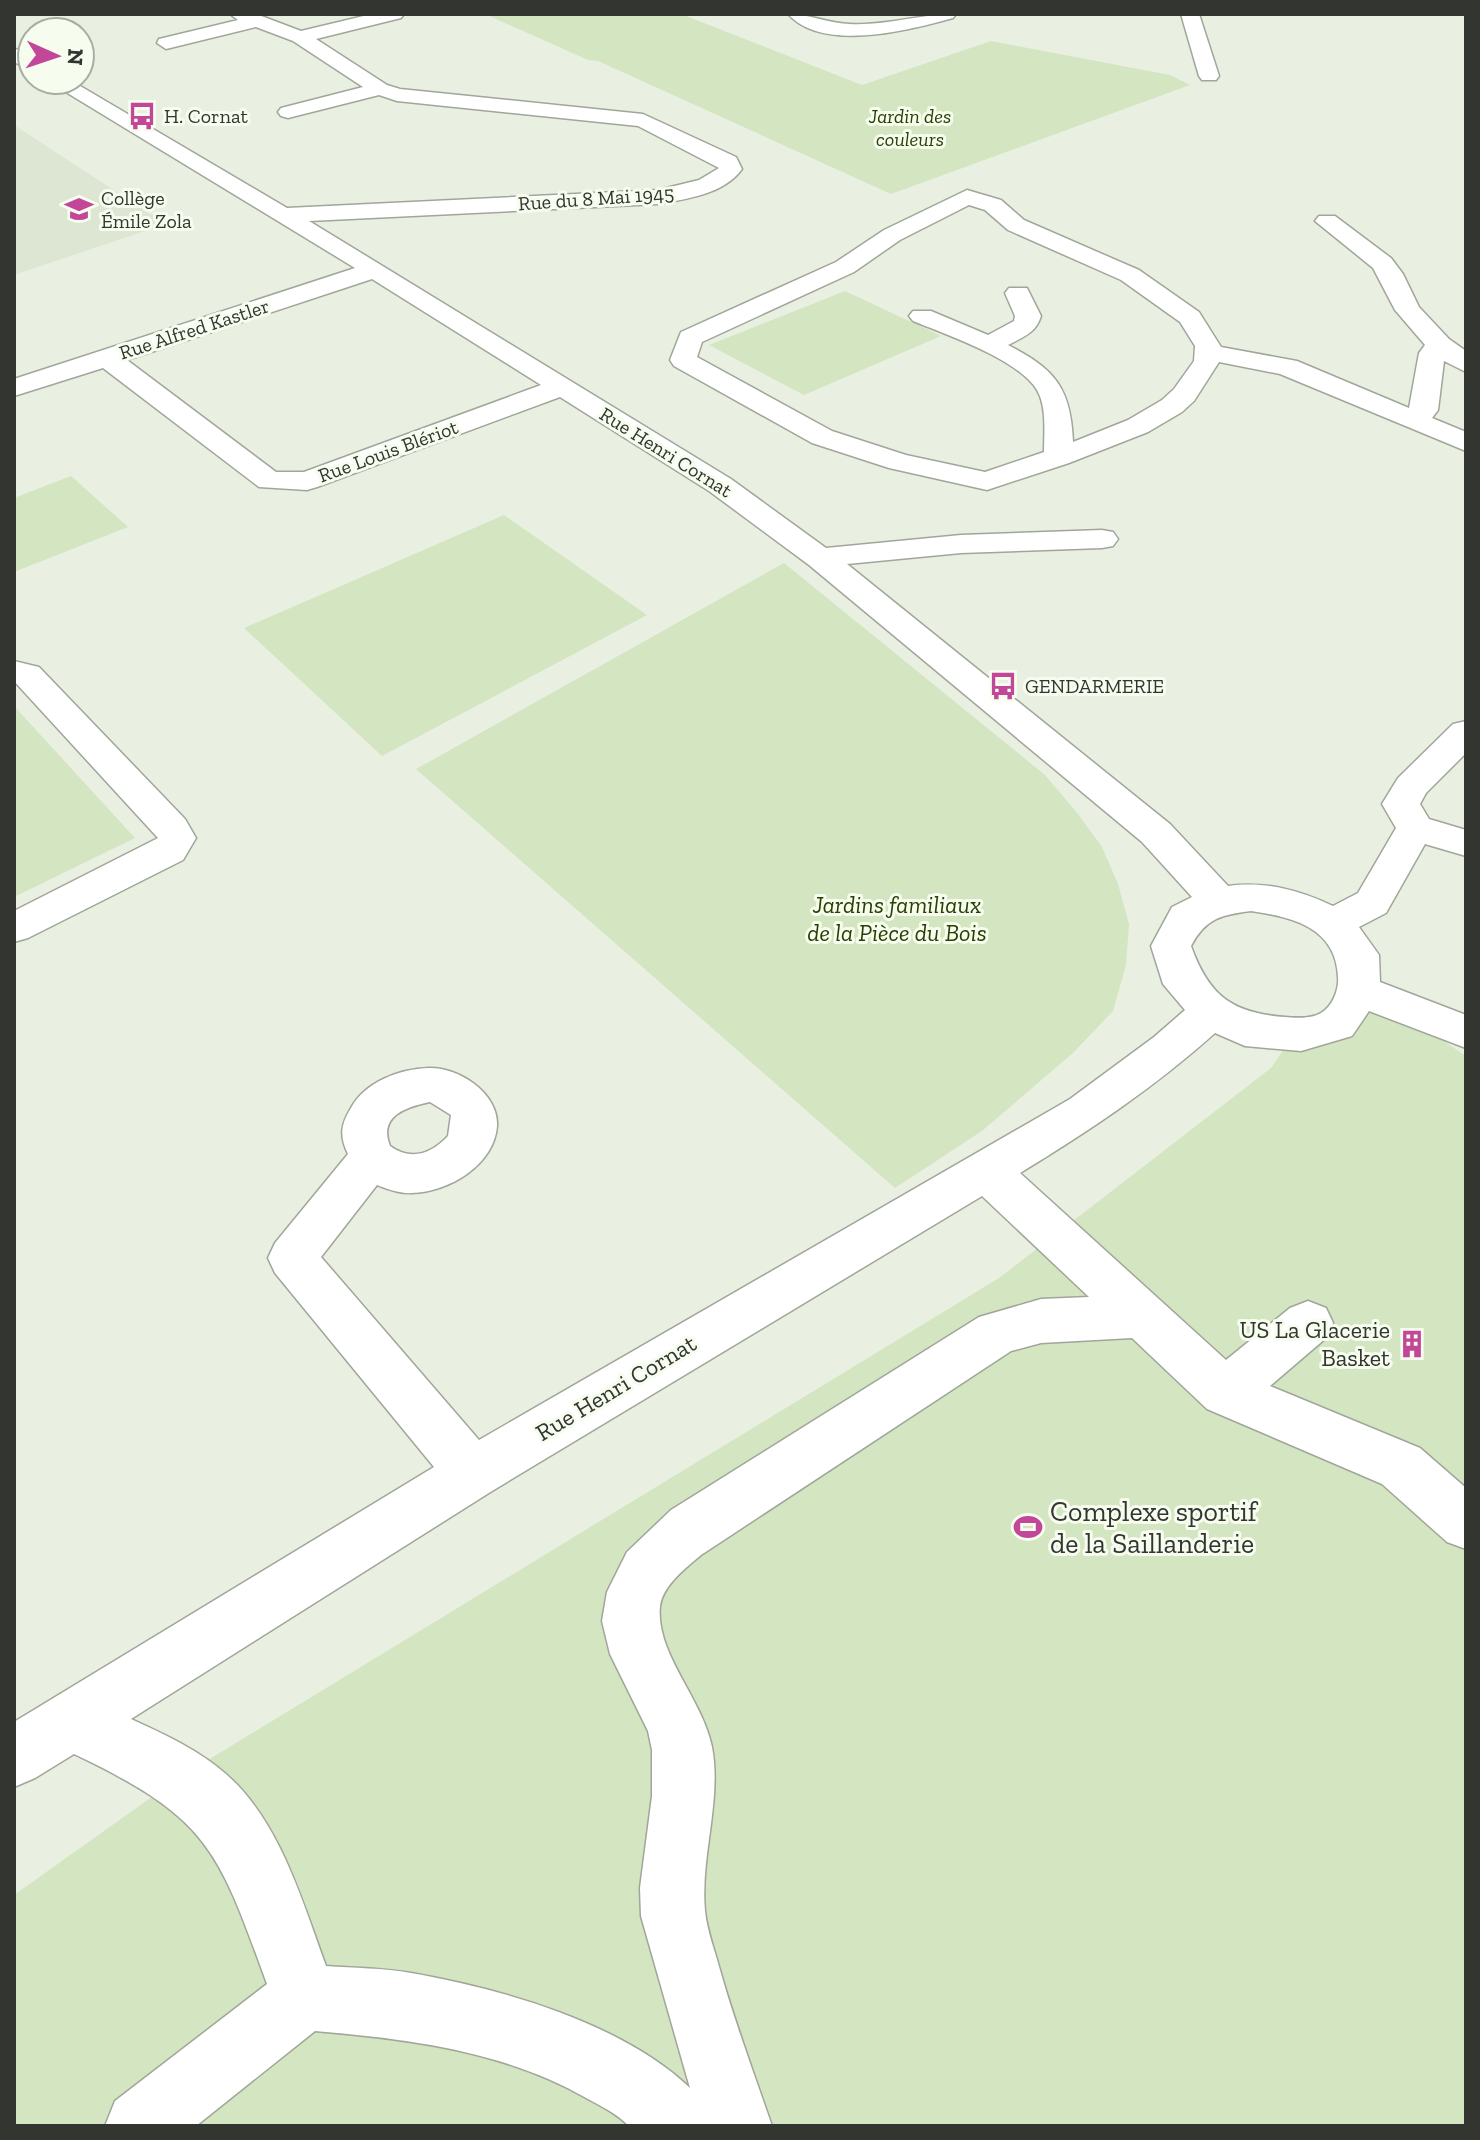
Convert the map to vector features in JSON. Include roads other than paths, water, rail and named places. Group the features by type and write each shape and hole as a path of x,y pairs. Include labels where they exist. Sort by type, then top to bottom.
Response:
{"street":[{"path":"300,37 395,14"},
{"path":"797,14 821,25 867,30 896,27 947,14"},
{"path":"1190,14 1209,76"},
{"name":"Rue du 8 Mai 1945","path":"166,43 248,18 300,37 380,89 416,99 643,120 728,162 731,169 726,175 708,183 658,197 280,215"},
{"name":"Rue du 8 Mai 1945","path":"288,112 380,89"},
{"name":"Rue Henri Cornat","path":"83,96 375,270 720,485 820,558 1119,800 1156,833 1219,901"},
{"path":"967,197 993,205 1016,225 1130,275 1190,317 1208,346 1207,361 1198,377 1172,406 1138,426 1059,457 987,481 899,462 822,437 683,360 690,338 845,267 892,235 967,197"},
{"path":"1327,221 1382,263 1391,274 1408,310 1440,345 1466,364"},
{"name":"Rue Alfred Kastler","path":"14,388 375,270"},
{"path":"988,345 1025,325 1028,316 1018,293"},
{"path":"922,316 988,345 1039,376 1050,388 1055,400 1059,457"},
{"path":"1413,419 1424,410 1432,353 1440,345"},
{"path":"1207,352 1287,367 1466,442"},
{"name":"Rue Louis Blériot","path":"106,357 269,481 289,483 307,481 562,387"},
{"path":"987,481 1001,541"},
{"path":"820,558 875,549 1001,541 1102,539"},
{"path":"14,671 27,674 172,828 177,838 169,851 14,928"},
{"path":"1466,732 1411,786 1401,804 1415,828 1466,843"},
{"path":"1334,923 1372,903 1415,828"},
{"path":"1251,897 1292,903 1334,923 1358,955 1360,991 1337,1025 1301,1035 1245,1030 1212,1011 1184,984 1171,946 1186,917 1219,901 1251,897"},
{"path":"1360,991 1466,1032"},
{"name":"Rue Henri Cornat","path":"14,1757 473,1473 1086,1111 1169,1049 1212,1011"},
{"path":"371,1158 292,1258 473,1473"},
{"path":"985,1170 1225,1392 1401,1466 1466,1523"},
{"path":"737,2126 701,2025 672,1910 683,1764 677,1728 644,1667 633,1636 632,1604 642,1578 663,1551 691,1529 997,1333 1041,1321 1140,1316"},
{"path":"1225,1392 1308,1323"},
{"path":"71,1722 180,1777 218,1809 251,1860 305,1997"},
{"path":"140,2126 305,1997 410,2006 503,2029 574,2053 645,2093 679,2126"}],"place":[{"name":"H. Cornat","path":"142,116"},
{"name":"Collège Émile Zola","path":"79,209"},
{"name":"GENDARMERIE","path":"1003,686"},
{"name":"US La Glacerie Basket","path":"1412,1344"},
{"name":"Complexe sportif de la Saillanderie","path":"1028,1527"}],"park label":[{"name":"Jardin des couleurs","path":"910,128"},
{"name":"Jardins familiaux de la Pièce du Bois","path":"897,919"}]}
